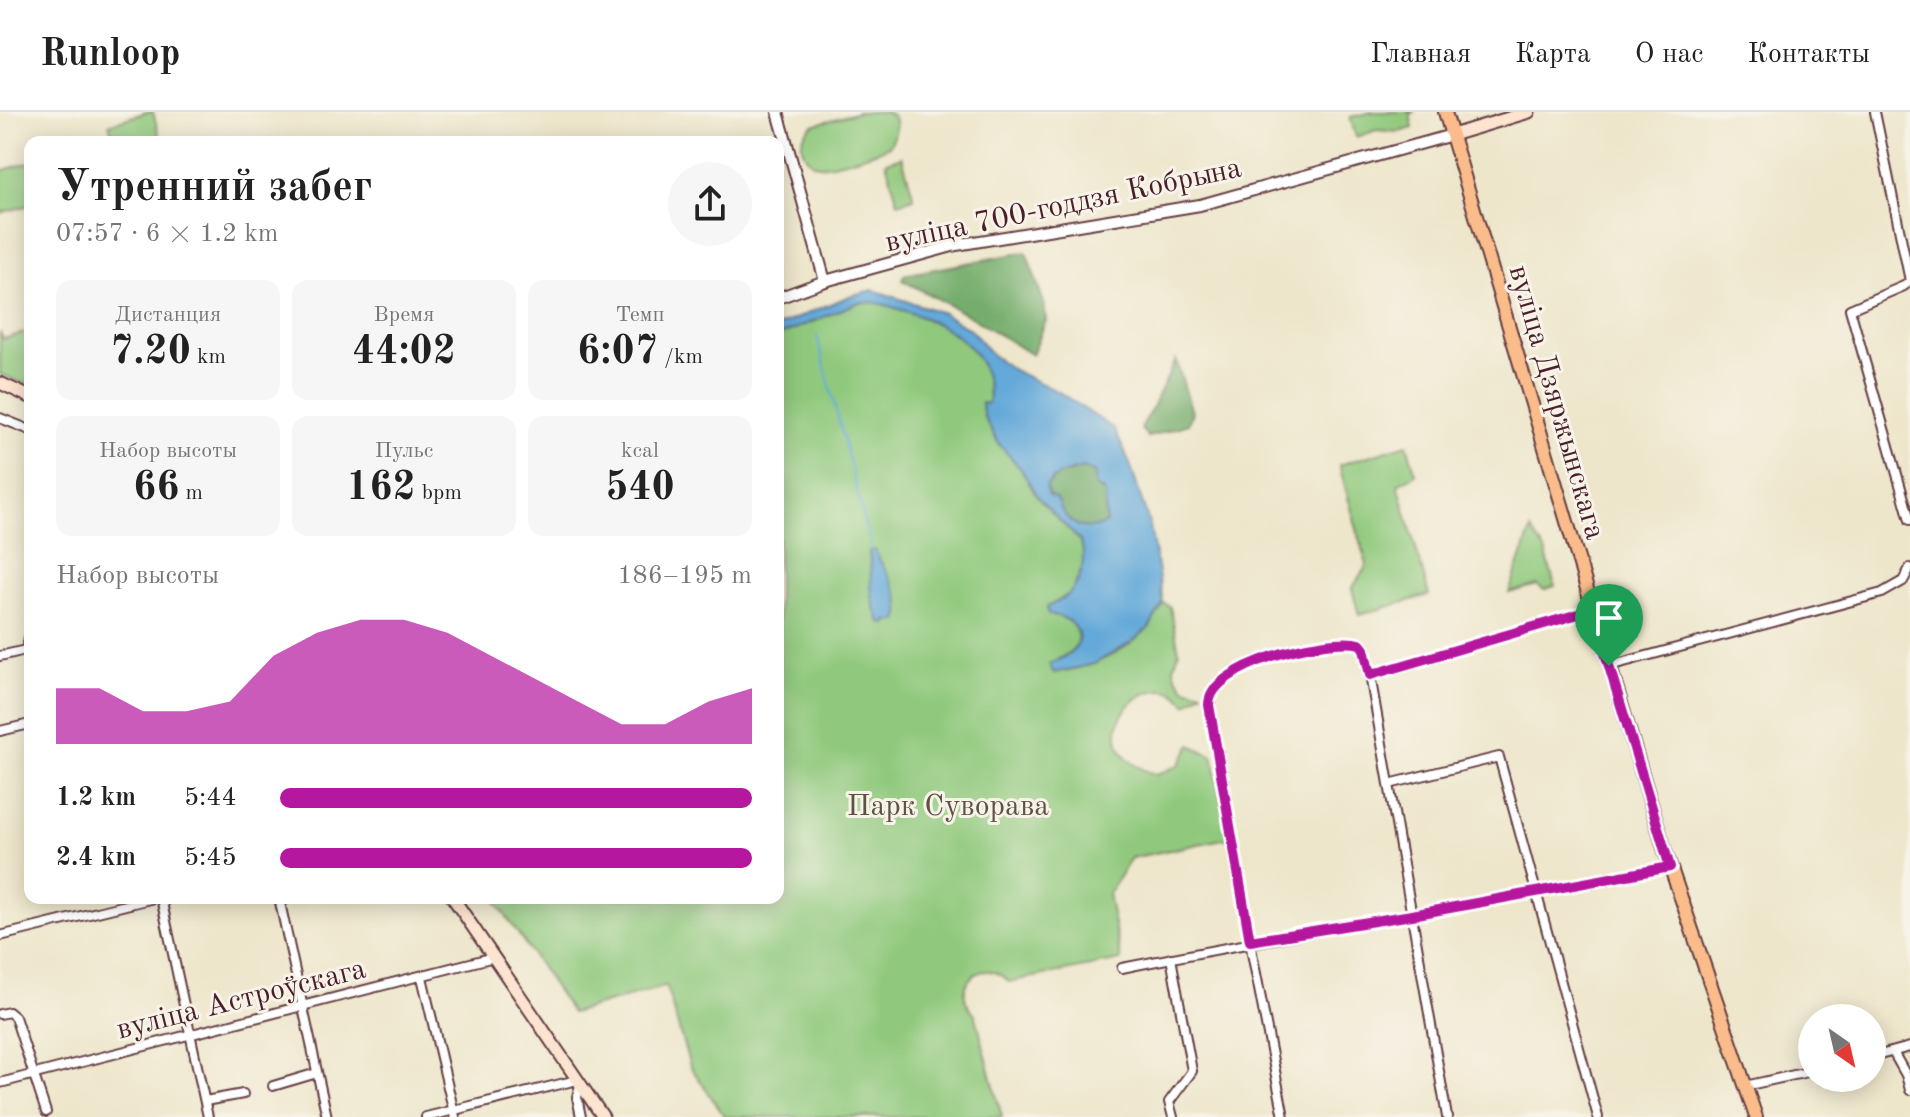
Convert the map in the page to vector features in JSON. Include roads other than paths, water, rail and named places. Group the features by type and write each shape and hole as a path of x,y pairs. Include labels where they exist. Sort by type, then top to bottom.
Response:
{"main road":[{"name":"вуліца Дзяржынскага","path":"1445,112 1670,867 1756,1117"},
{"path":"1452,135 1529,112"},
{"path":"0,383 24,394"},
{"path":"457,904 603,1117"}],"street":[{"path":"778,112 825,281"},
{"path":"1875,112 1910,281 1850,309 1910,520"},
{"name":"вуліца 700-годдзя Кобрына","path":"784,296 825,281 956,245 1200,205 1452,135"},
{"path":"0,417 24,427"},
{"path":"1609,666 1882,593 1903,581 1910,568"},
{"path":"1370,675 1592,610"},
{"path":"1284,1117 1209,699 1221,683 1258,660 1339,642 1360,644 1370,675 1447,1117"},
{"path":"0,656 24,650"},
{"path":"0,731 24,725"},
{"path":"1389,784 1499,757 1598,1117"},
{"path":"1122,968 1250,941 1412,915 1670,867"},
{"path":"0,936 130,904"},
{"path":"162,904 208,1117"},
{"path":"280,904 327,1117"},
{"name":"вуліца Астроўскага","path":"0,1083 494,957"},
{"path":"1171,958 1192,1071 1169,1102 1173,1117"},
{"path":"422,977 454,1113"},
{"path":"0,1014 9,1012 15,1017 46,1112"},
{"path":"1886,1054 1910,1047"},
{"path":"1893,1052 1906,1075 1910,1090"},
{"path":"273,1086 317,1073"},
{"path":"1745,1086 1798,1074"},
{"path":"426,1117 579,1082 577,1097 581,1117"},
{"path":"205,1101 243,1094"}],"water":[{"path":"873,290 943,313 971,330 992,355 1013,370 1059,392 1114,429 1129,461 1150,526 1163,603 1149,628 1094,664 1054,673 1049,664 1072,652 1079,638 1069,621 1048,615 1047,607 1067,596 1077,583 1082,569 1082,547 1080,541 1038,498 1021,469 999,444 984,417 981,403 987,404 989,400 982,366 964,341 921,317 864,302 784,333 784,323 852,295","holes":["1083,468 1095,473 1095,485 1105,493 1106,523 1090,528 1070,520 1057,499 1049,496 1046,487 1057,476"]},
{"path":"875,550 900,603 898,621 887,621 887,624 881,623 872,595 869,551"}],"waterway":[{"path":"817,336 872,551"}],"park label":[{"name":"Парк Суворава","path":"948,805"}]}
